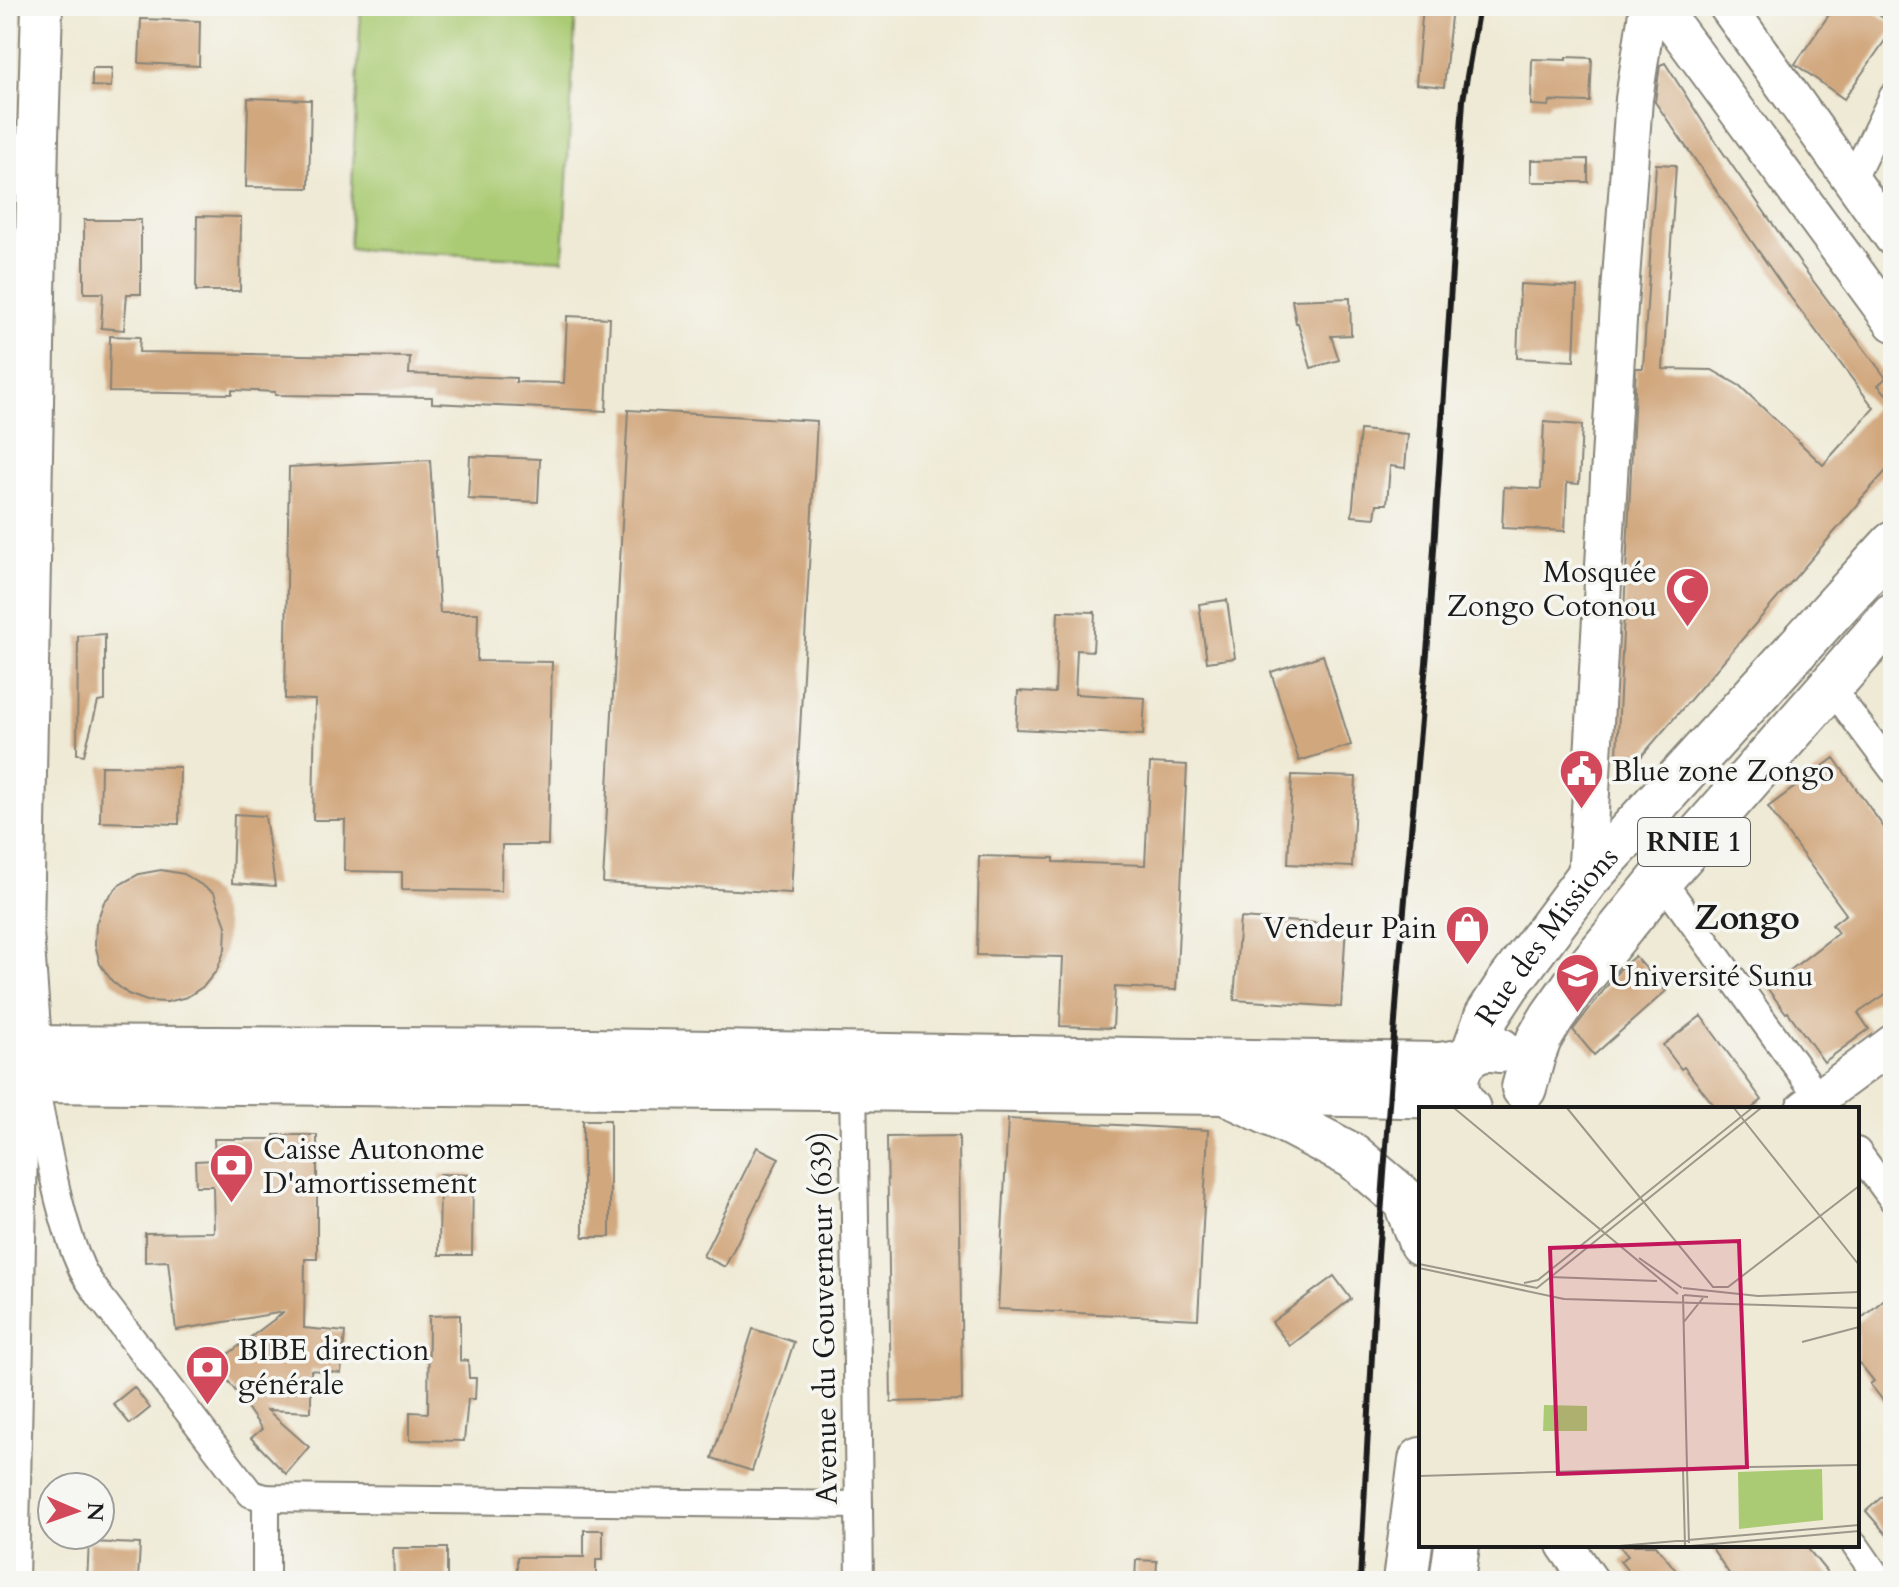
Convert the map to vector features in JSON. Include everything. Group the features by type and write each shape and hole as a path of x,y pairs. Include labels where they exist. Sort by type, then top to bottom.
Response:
{"highway":[{"name":"Rue des Missions","path":"1465,1088 1487,1016 1586,880 1893,544"},
{"name":"Rue des Missions","path":"1519,1101 1533,1055 1552,1017 1574,986 1661,879 1893,615"},
{"name":"RNIE 1","path":"1465,1088 1485,1049 1495,1049 1506,1052 1521,1067 1524,1077 1519,1101"},
{"path":"1229,1094 1353,1156 1405,1200 1419,1238"},
{"path":"1405,1581 1419,1475"},
{"path":"1452,1581 1457,1547"}],"main road":[{"path":"6,881 14,6"},
{"path":"42,6 23,932 15,1066 853,1072 1439,1063 1465,1088"},
{"path":"853,1072 1229,1094 1465,1088"}],"street":[{"path":"1586,880 1618,320 1634,99 1648,6"},
{"path":"1660,6 1893,323"},
{"path":"1727,6 1893,238"},
{"path":"1852,181 1893,96"},
{"path":"1830,686 1893,770"},
{"path":"1661,879 1817,1105 1893,1043"},
{"path":"10,1581 19,1146 15,1066"},
{"path":"15,1066 82,1269 251,1494 266,1498 859,1505"},
{"name":"Avenue du Gouverneur (639)","path":"853,1072 860,1581"},
{"path":"1859,1154 1893,1200"},
{"path":"266,1498 266,1581"},
{"path":"1566,1547 1590,1581"},
{"path":"1856,1547 1880,1581"}],"green space":[{"path":"361,6 576,6 563,260 349,249"}],"building":[{"path":"1423,6 1452,6 1444,87 1416,84"},
{"path":"1835,6 1866,6 1893,25 1844,99 1795,64"},
{"path":"141,19 200,21 199,66 139,63"},
{"path":"1566,57 1592,58 1590,102 1550,101 1549,106 1531,105 1532,59 1566,60"},
{"name":"Mosquée Zongo Cotonou","path":"1665,63 1802,266 1886,378 1878,385 1886,394 1893,387 1893,463 1634,765 1617,755 1636,368 1643,368 1656,164 1676,165 1663,369 1712,370 1740,386 1823,465 1874,408 1791,298 1655,102 1660,65"},
{"path":"92,68 112,68 111,87 92,86"},
{"path":"248,98 311,100 309,188 246,187"},
{"path":"1588,159 1588,182 1531,182 1531,160"},
{"path":"197,216 241,217 240,291 196,291"},
{"path":"84,220 141,220 141,294 127,294 124,330 101,328 103,293 84,293"},
{"path":"1520,284 1577,287 1574,361 1517,358"},
{"path":"1350,298 1351,335 1331,336 1339,360 1311,368 1292,300"},
{"path":"567,316 610,318 606,411 432,403 432,397 275,395 275,392 232,390 232,394 109,392 110,336 140,337 139,352 410,357 409,374 564,383"},
{"path":"628,410 817,421 791,893 603,883"},
{"path":"1544,422 1582,425 1579,484 1567,483 1565,531 1502,528 1504,487 1541,489"},
{"path":"1360,430 1408,434 1405,468 1390,466 1387,504 1377,504 1375,518 1352,516"},
{"path":"470,456 540,459 538,502 468,499"},
{"path":"430,460 440,613 478,613 477,661 552,662 548,845 502,845 501,891 402,889 402,872 344,871 345,820 313,820 315,700 285,699 289,467"},
{"path":"1227,600 1235,658 1207,662 1199,604"},
{"path":"1058,611 1095,612 1093,651 1077,650 1075,694 1145,698 1143,735 1016,729 1018,691 1055,693"},
{"path":"105,634 105,701 98,702 84,755 77,754 78,636"},
{"path":"1323,655 1351,745 1299,761 1271,672"},
{"path":"1834,758 1893,840 1893,989 1858,1013 1869,1029 1824,1062 1767,988 1838,933 1832,925 1846,914 1768,807"},
{"path":"1150,763 1187,765 1176,990 1115,987 1113,1028 1060,1026 1063,957 977,955 979,856 1145,865"},
{"path":"101,766 180,767 179,824 100,822"},
{"path":"1292,775 1356,777 1352,867 1288,864"},
{"path":"234,814 265,816 275,886 232,883"},
{"path":"161,870 184,874 214,893 226,926 225,949 217,970 204,986 187,997 167,1002 147,1001 128,994 112,981 100,964 95,944 96,924 104,902 119,885 139,874"},
{"path":"1240,918 1346,925 1341,1007 1234,1000"},
{"path":"1635,956 1666,991 1594,1055 1573,1030 1621,968"},
{"path":"1701,1016 1762,1100 1753,1107 1715,1107 1663,1045"},
{"path":"1008,1119 1208,1130 1198,1319 998,1309"},
{"path":"583,1120 610,1120 610,1237 583,1237"},
{"path":"274,1135 317,1135 317,1259 305,1259 304,1328 345,1332 341,1373 311,1370 311,1412 267,1410 309,1447 286,1474 251,1438 262,1429 222,1372 223,1358 284,1312 176,1330 168,1261 145,1262 145,1233 214,1232 213,1186 196,1186 195,1161 215,1160 214,1139 274,1139"},
{"path":"959,1136 962,1400 891,1402 887,1137"},
{"path":"757,1147 779,1158 725,1267 703,1256"},
{"path":"440,1174 473,1175 472,1255 439,1255"},
{"path":"1334,1276 1351,1299 1290,1346 1272,1322"},
{"path":"1893,1292 1893,1413 1870,1384 1874,1381 1859,1362 1859,1320"},
{"path":"460,1315 460,1361 468,1360 469,1378 476,1378 475,1399 468,1399 464,1441 410,1440 410,1412 428,1413 429,1316"},
{"path":"753,1329 794,1342 752,1471 712,1458"},
{"path":"134,1387 150,1408 130,1424 113,1404"},
{"path":"1893,1487 1893,1542 1866,1511"},
{"path":"584,1530 603,1530 603,1560 596,1560 596,1581 517,1581 517,1557 584,1557"},
{"path":"116,1543 140,1544 138,1581 87,1581 89,1551 116,1551"},
{"path":"1621,1547 1658,1547 1684,1581 1636,1581 1620,1561 1628,1556"},
{"path":"1711,1547 1807,1547 1834,1581 1734,1581"},
{"path":"393,1548 447,1548 447,1581 394,1581"},
{"path":"1136,1560 1157,1561 1156,1581 1135,1581"}],"railway":[{"path":"1360,1581 1375,1298 1399,966 1428,641 1463,100 1479,6"}],"place":[{"name":"Mosquée Zongo Cotonou","path":"1688,628"},
{"name":"Blue zone Zongo","path":"1581,810"},
{"name":"Vendeur Pain","path":"1468,967"},
{"name":"Université Sunu","path":"1578,1015"},
{"name":"Caisse Autonome D'amortissement","path":"232,1205"},
{"name":"BIBE direction générale","path":"207,1406"}],"district":[{"name":"Zongo","path":"1747,918"}]}
